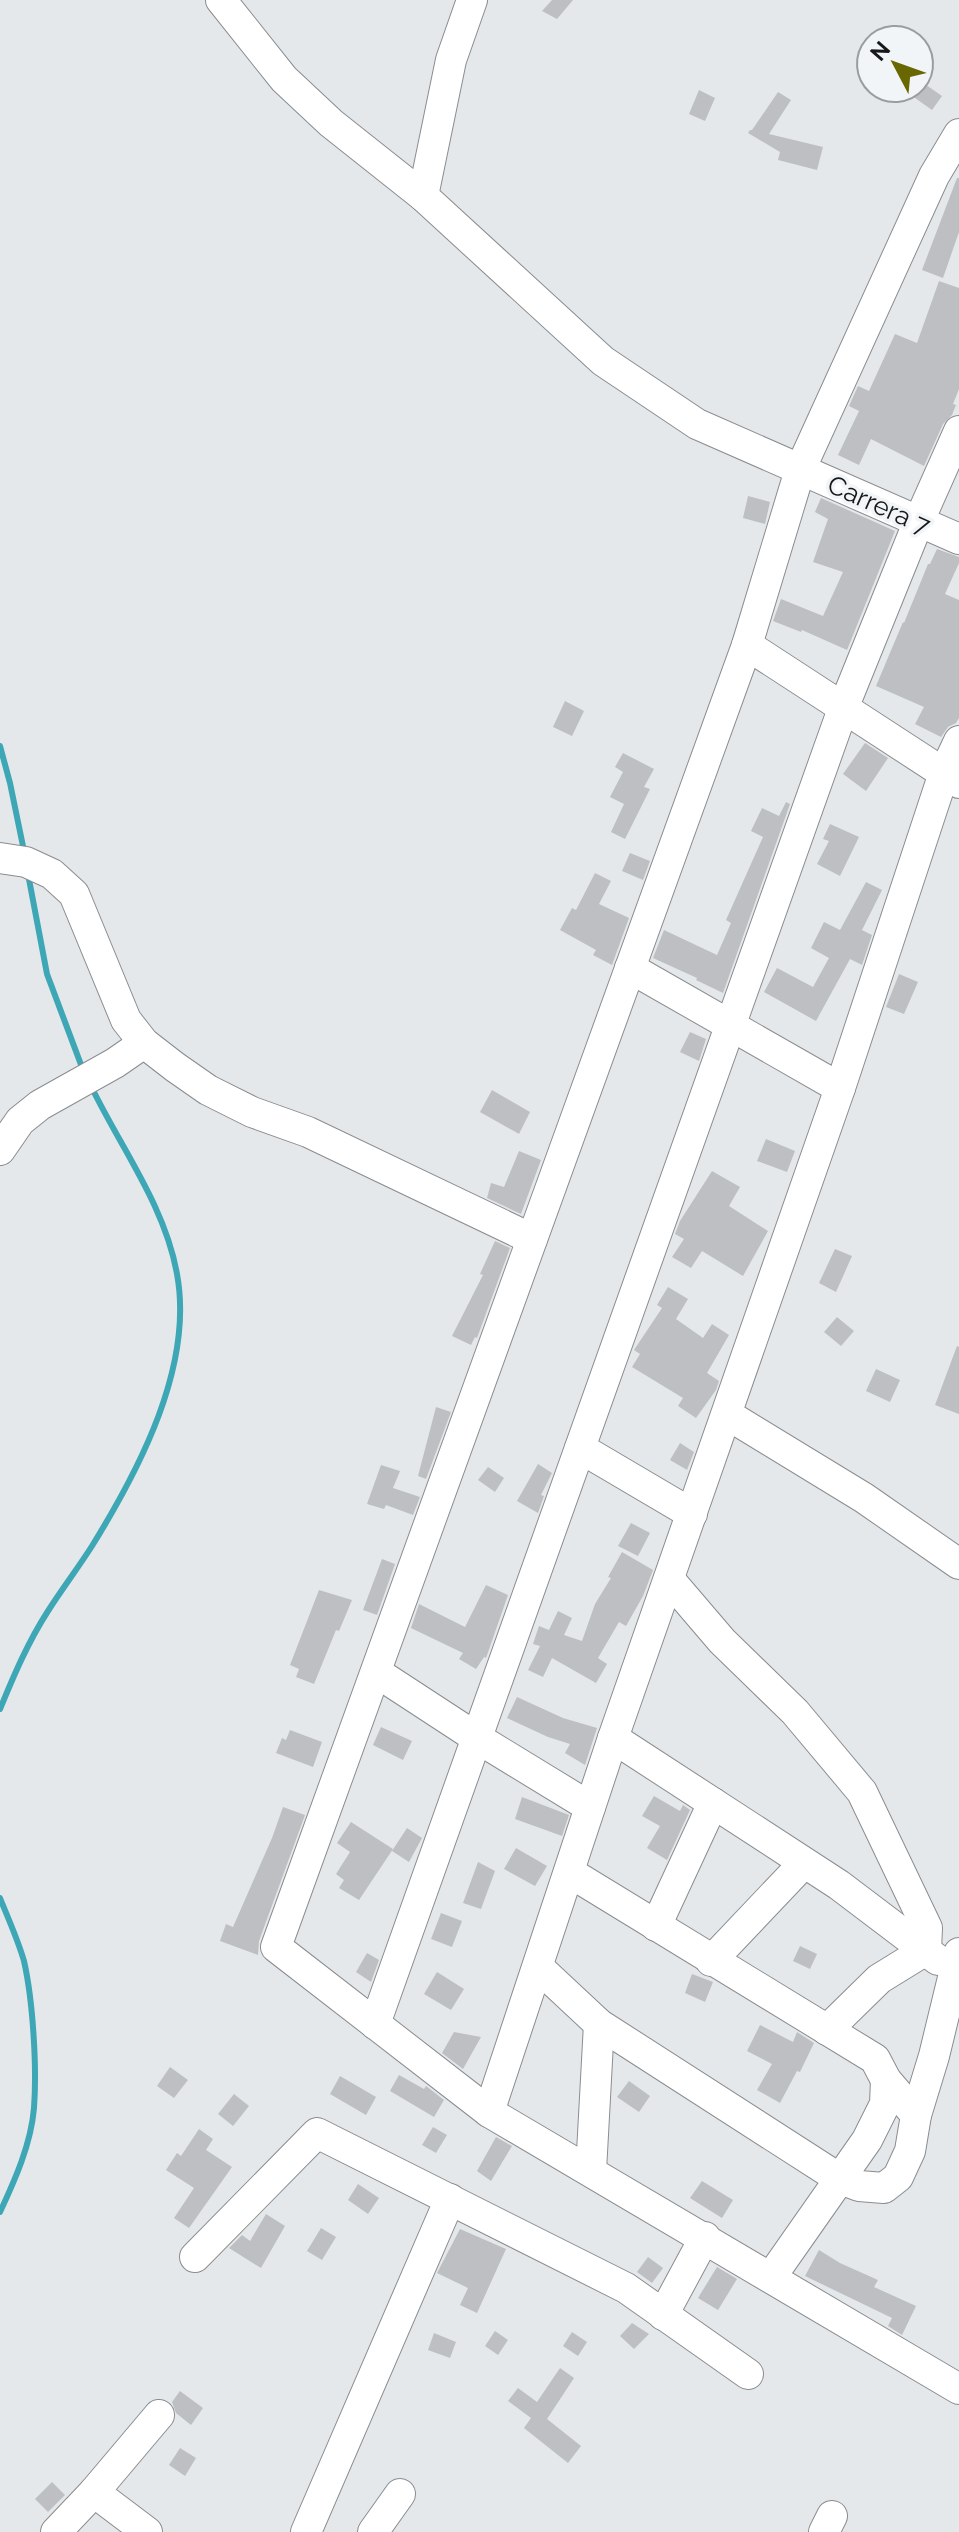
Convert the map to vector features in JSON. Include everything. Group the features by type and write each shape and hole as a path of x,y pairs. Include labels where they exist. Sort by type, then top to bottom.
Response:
{"street":[{"name":"Carrera 7","path":"221,0 284,79 331,123 423,196 603,361 697,424 959,539"},
{"path":"423,196 451,60 472,0"},
{"path":"959,134 947,180 800,470 747,645 276,1947 489,2112 959,2389"},
{"path":"375,2024 844,706 959,431"},
{"path":"747,645 952,778"},
{"path":"489,2112 613,1738 952,778 959,741"},
{"path":"0,858 26,862 52,874 74,894 126,1020 144,1043 208,1090 252,1112 308,1132 532,1239"},
{"path":"630,968 840,1088"},
{"path":"0,1150 20,1121 40,1105 144,1043"},
{"path":"728,1415 864,1498 959,1564"},
{"path":"580,1448 692,1514"},
{"path":"669,1579 722,1641 795,1712 862,1792 927,1928 926,1950"},
{"path":"376,1672 590,1807"},
{"path":"538,1967 599,2024 840,2179 859,2186 884,2188 898,2177 910,2151 916,2115 958,1967 926,1950 839,1885 613,1738"},
{"path":"656,1926 713,1803"},
{"path":"711,1961 804,1863"},
{"path":"569,1872 875,2059 886,2080 916,2115"},
{"path":"827,2030 879,1979 926,1950"},
{"path":"591,2171 599,2024"},
{"path":"771,2277 867,2140 885,2104 886,2080"},
{"path":"195,2257 317,2133 626,2288 748,2374"},
{"path":"306,2532 450,2199"},
{"path":"663,2315 705,2237"},
{"path":"56,2532 159,2415"},
{"path":"94,2492 147,2532"},
{"path":"373,2532 400,2494"}],"building":[{"path":"552,0 573,0 557,19 542,11"},
{"path":"699,90 715,98 705,121 689,114"},
{"path":"935,91 942,96 932,110 924,104 935,104"},
{"path":"778,92 791,100 769,134 823,147 817,170 778,160 780,152 748,133"},
{"path":"957,178 959,232 943,278 922,270"},
{"path":"939,281 959,288 959,389 952,415 943,424 924,466 871,439 859,465 838,455 859,411 849,406 858,386 869,391 895,334 917,343"},
{"path":"748,496 770,502 765,524 743,518"},
{"path":"821,498 895,531 847,650 773,621 781,599 823,616 843,572 813,562 828,519 815,512"},
{"path":"937,549 959,557 945,594 959,600 959,718 941,737 915,724 924,707 876,686"},
{"path":"565,701 584,711 572,736 553,727"},
{"path":"865,743 888,758 866,791 843,774"},
{"path":"623,753 654,769 644,787 650,789 625,839 611,832 624,804 610,797 623,772 615,767"},
{"path":"786,802 790,804 723,993 653,958 664,930 717,955 731,923 726,920 763,837 751,831 762,808 779,816"},
{"path":"830,824 859,837 840,876 817,864 829,841 823,839"},
{"path":"630,853 650,861 643,880 622,871"},
{"path":"595,873 611,881 599,904 629,918 612,965 593,955 596,950 560,930 572,908 576,910"},
{"path":"866,882 882,890 862,930 872,935 862,965 850,959 816,1021 764,992 777,968 813,987 829,958 811,948 824,922 840,930"},
{"path":"899,974 918,982 904,1014 886,1007"},
{"path":"690,1032 706,1039 699,1061 680,1052"},
{"path":"492,1090 530,1112 519,1134 480,1112"},
{"path":"766,1139 795,1151 787,1172 757,1161"},
{"path":"519,1151 541,1160 521,1214 487,1198 491,1183 504,1187"},
{"path":"712,1171 740,1187 729,1206 768,1231 743,1276 702,1251 691,1268 672,1257 684,1239 675,1234 680,1221"},
{"path":"495,1241 510,1248 477,1338 471,1345 452,1336 483,1275 480,1274"},
{"path":"835,1249 852,1256 836,1292 819,1283"},
{"path":"668,1287 688,1299 676,1319 703,1338 712,1324 729,1335 707,1373 719,1381 716,1390 696,1418 678,1406 683,1398 632,1367 640,1354 634,1350 662,1308 657,1305"},
{"path":"837,1317 854,1331 841,1346 824,1332"},
{"path":"959,1347 959,1414 935,1405"},
{"path":"876,1369 900,1380 890,1402 866,1391"},
{"path":"436,1407 451,1412 426,1479 418,1476"},
{"path":"680,1443 694,1452 687,1470 670,1460"},
{"path":"538,1464 552,1473 541,1495 544,1496 538,1513 517,1501"},
{"path":"381,1465 400,1471 393,1488 420,1497 413,1515 386,1505 384,1509 367,1504"},
{"path":"488,1467 504,1478 495,1492 478,1480"},
{"path":"631,1523 650,1533 638,1556 618,1546"},
{"path":"622,1552 653,1570 626,1626 619,1622 598,1658 607,1664 596,1683 552,1658 543,1677 528,1670 540,1646 533,1644 539,1626 549,1630 558,1611 572,1618 564,1635 582,1641 595,1604"},
{"path":"382,1559 395,1564 377,1615 363,1610"},
{"path":"486,1585 508,1595 486,1658 476,1669 459,1659 463,1653 411,1628 419,1604 465,1627"},
{"path":"319,1590 352,1600 314,1684 296,1677 299,1669 290,1665"},
{"path":"517,1697 563,1718 597,1728 585,1765 565,1753 570,1744 507,1718"},
{"path":"381,1727 412,1741 403,1760 373,1745"},
{"path":"290,1730 322,1742 313,1767 276,1753 282,1738 286,1740"},
{"path":"654,1796 680,1811 683,1805 690,1810 667,1860 647,1848 660,1826 642,1816"},
{"path":"522,1797 569,1815 562,1836 515,1819"},
{"path":"283,1807 305,1815 259,1941 258,1955 220,1941 226,1924 233,1927"},
{"path":"351,1822 393,1849 359,1900 339,1888 344,1880 336,1874 350,1852 337,1843"},
{"path":"407,1828 422,1838 409,1862 392,1851"},
{"path":"516,1848 547,1866 535,1886 504,1869"},
{"path":"478,1862 495,1871 481,1909 463,1903"},
{"path":"441,1913 462,1921 452,1947 431,1939"},
{"path":"800,1946 817,1954 810,1969 793,1961"},
{"path":"367,1953 379,1960 371,1982 356,1972"},
{"path":"437,1972 464,1989 451,2010 424,1994"},
{"path":"692,1974 713,1982 705,2002 685,1993"},
{"path":"760,2025 793,2042 797,2032 814,2043 780,2103 757,2090 772,2064 747,2051"},
{"path":"454,2032 481,2037 463,2069 442,2053"},
{"path":"170,2067 188,2080 174,2098 157,2086"},
{"path":"399,2075 424,2089 426,2086 444,2100 434,2117 390,2091"},
{"path":"340,2076 376,2097 366,2115 330,2094"},
{"path":"629,2081 650,2096 639,2112 617,2097"},
{"path":"234,2094 249,2106 233,2126 218,2114"},
{"path":"433,2127 447,2135 436,2153 422,2145"},
{"path":"199,2129 213,2139 206,2150 232,2167 189,2228 174,2218 194,2188 166,2170 177,2153 181,2156"},
{"path":"496,2137 512,2146 491,2181 477,2171"},
{"path":"702,2181 733,2200 722,2218 690,2198"},
{"path":"358,2184 379,2198 368,2214 348,2200"},
{"path":"266,2214 285,2226 261,2268 229,2248 242,2235 250,2241"},
{"path":"321,2228 336,2237 322,2260 307,2251"},
{"path":"460,2229 506,2249 477,2313 460,2305 468,2288 437,2273"},
{"path":"819,2250 878,2280 874,2287 916,2306 902,2335 888,2326 892,2318 805,2276"},
{"path":"648,2257 663,2268 652,2283 637,2272"},
{"path":"717,2267 737,2279 718,2310 698,2298"},
{"path":"632,2323 649,2334 634,2349 620,2336"},
{"path":"495,2331 508,2340 498,2355 485,2346"},
{"path":"572,2332 587,2342 578,2356 563,2346"},
{"path":"434,2333 456,2342 450,2358 428,2350"},
{"path":"560,2368 574,2378 547,2419 581,2446 568,2463 524,2428 531,2418 508,2401 518,2388 537,2402"},
{"path":"180,2391 203,2408 191,2425 176,2413 172,2402"},
{"path":"180,2448 196,2458 185,2476 169,2465"},
{"path":"52,2482 65,2495 48,2512 35,2499"}],"waterway":[{"path":"0,746 24,851"},
{"path":"28,874 47,974 83,1070"},
{"path":"0,1709 34,1635 128,1484 158,1416 178,1345 180,1309 177,1274 163,1225 92,1088"},
{"path":"0,1898 24,1961 32,2014 35,2073 30,2135 17,2175 0,2212"}]}
